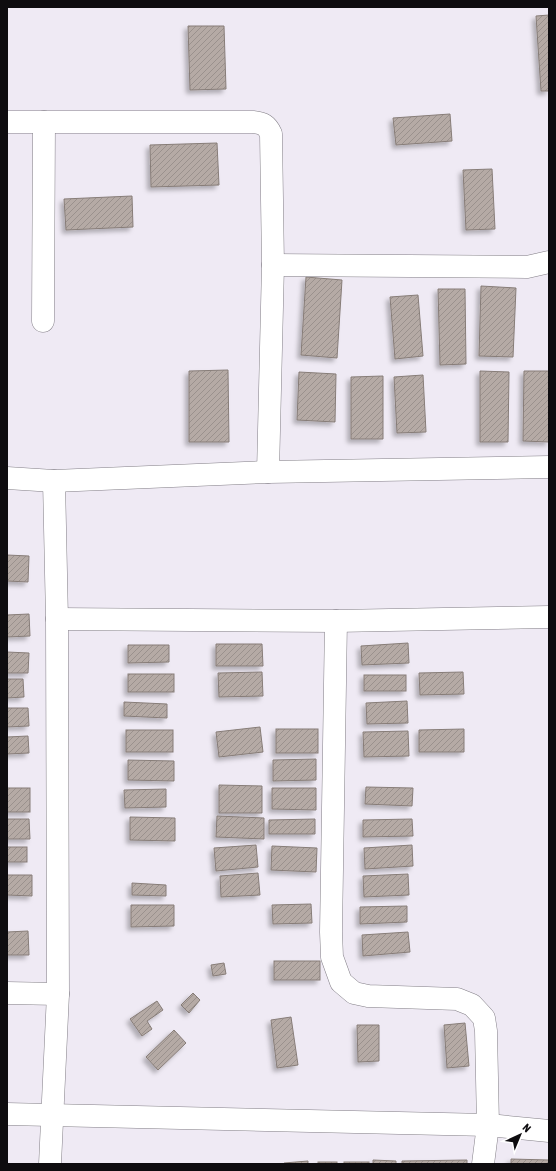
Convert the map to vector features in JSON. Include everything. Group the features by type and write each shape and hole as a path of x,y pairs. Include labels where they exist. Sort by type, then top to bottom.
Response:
{"street":[{"path":"7,122 253,122 260,123 268,128 271,134 272,265 268,472"},
{"path":"43,321 44,122"},
{"path":"272,265 527,266 549,262"},
{"path":"7,478 54,481 268,472 549,467"},
{"path":"50,1164 58,994 57,619 54,481"},
{"path":"57,619 336,621 549,617"},
{"path":"336,621 331,932 332,956 341,982 354,993 368,996 457,999 472,1005 484,1018 486,1031 488,1125 483,1164"},
{"path":"7,994 58,994"},
{"path":"7,1114 488,1125 549,1131"}],"building":[{"path":"549,15 549,91 541,91 536,16"},
{"path":"188,26 224,26 226,89 190,90"},
{"path":"450,114 452,141 396,145 393,118"},
{"path":"217,143 219,185 151,187 150,145"},
{"path":"492,169 495,229 466,230 463,170"},
{"path":"132,196 133,227 66,230 64,199"},
{"path":"306,277 342,280 337,358 301,355"},
{"path":"481,286 516,288 513,357 479,356"},
{"path":"438,289 465,289 466,364 440,365"},
{"path":"418,295 423,356 395,359 390,297"},
{"path":"228,370 229,442 189,442 189,371"},
{"path":"480,371 509,372 508,442 480,442"},
{"path":"524,371 549,371 549,442 523,441"},
{"path":"299,372 336,374 335,422 297,420"},
{"path":"423,375 426,432 397,433 394,377"},
{"path":"383,376 383,439 351,439 351,377"},
{"path":"7,555 29,556 28,582 7,581"},
{"path":"29,614 30,636 7,637 7,615"},
{"path":"408,643 409,663 362,665 361,646"},
{"path":"216,644 262,644 263,666 216,666"},
{"path":"128,645 169,645 169,662 128,663"},
{"path":"7,652 29,653 28,673 7,673"},
{"path":"262,672 263,696 219,697 218,673"},
{"path":"463,672 464,694 420,695 419,673"},
{"path":"128,674 174,674 174,692 128,692"},
{"path":"364,675 406,675 406,691 364,691"},
{"path":"7,679 23,679 24,697 7,698"},
{"path":"407,701 408,723 367,724 366,703"},
{"path":"124,702 167,704 167,718 124,716"},
{"path":"7,708 28,708 29,726 7,727"},
{"path":"260,727 263,752 219,757 216,732"},
{"path":"276,729 318,729 318,753 276,753"},
{"path":"464,729 464,752 419,752 419,730"},
{"path":"126,730 173,730 173,752 126,752"},
{"path":"408,731 409,756 364,757 363,732"},
{"path":"28,736 29,753 7,754 7,737"},
{"path":"316,759 316,780 273,781 273,760"},
{"path":"128,760 174,761 174,781 128,780"},
{"path":"219,785 262,786 262,813 219,813"},
{"path":"366,787 413,788 412,806 365,804"},
{"path":"7,788 30,788 30,812 7,812"},
{"path":"272,788 316,788 316,810 272,809"},
{"path":"166,789 166,807 125,808 124,790"},
{"path":"217,816 264,818 264,839 216,837"},
{"path":"130,817 175,818 175,841 130,840"},
{"path":"7,819 29,819 30,839 7,839"},
{"path":"315,819 315,834 269,834 269,820"},
{"path":"412,819 413,836 363,837 363,820"},
{"path":"256,845 258,867 216,871 214,848"},
{"path":"412,845 413,866 365,869 364,848"},
{"path":"272,846 317,848 316,872 271,870"},
{"path":"7,847 27,847 27,862 7,862"},
{"path":"258,873 260,895 221,897 220,876"},
{"path":"408,874 409,895 364,897 363,876"},
{"path":"7,875 32,875 32,896 7,895"},
{"path":"132,883 166,885 166,896 132,895"},
{"path":"311,904 312,923 273,924 272,905"},
{"path":"131,905 174,905 174,926 131,927"},
{"path":"407,906 407,922 360,924 360,907"},
{"path":"28,931 29,955 7,955 7,932"},
{"path":"408,932 410,952 363,956 362,935"},
{"path":"274,961 320,961 320,980 274,980"},
{"path":"224,963 226,974 213,976 211,965"},
{"path":"193,993 200,1000 189,1013 181,1005"},
{"path":"157,1001 163,1010 147,1021 152,1029 142,1036 130,1019"},
{"path":"291,1017 298,1065 277,1068 271,1020"},
{"path":"465,1023 469,1066 447,1068 444,1025"},
{"path":"357,1025 379,1025 379,1061 358,1062"},
{"path":"174,1030 186,1043 158,1070 146,1057"},
{"path":"511,1159 549,1160 549,1164 511,1164"},
{"path":"373,1160 396,1161 396,1164 373,1164"},
{"path":"467,1160 467,1164 402,1164 402,1161"},
{"path":"308,1161 308,1164 284,1164 284,1163"},
{"path":"318,1162 337,1162 337,1164 318,1164"},
{"path":"344,1162 369,1162 369,1164 344,1164"}]}
